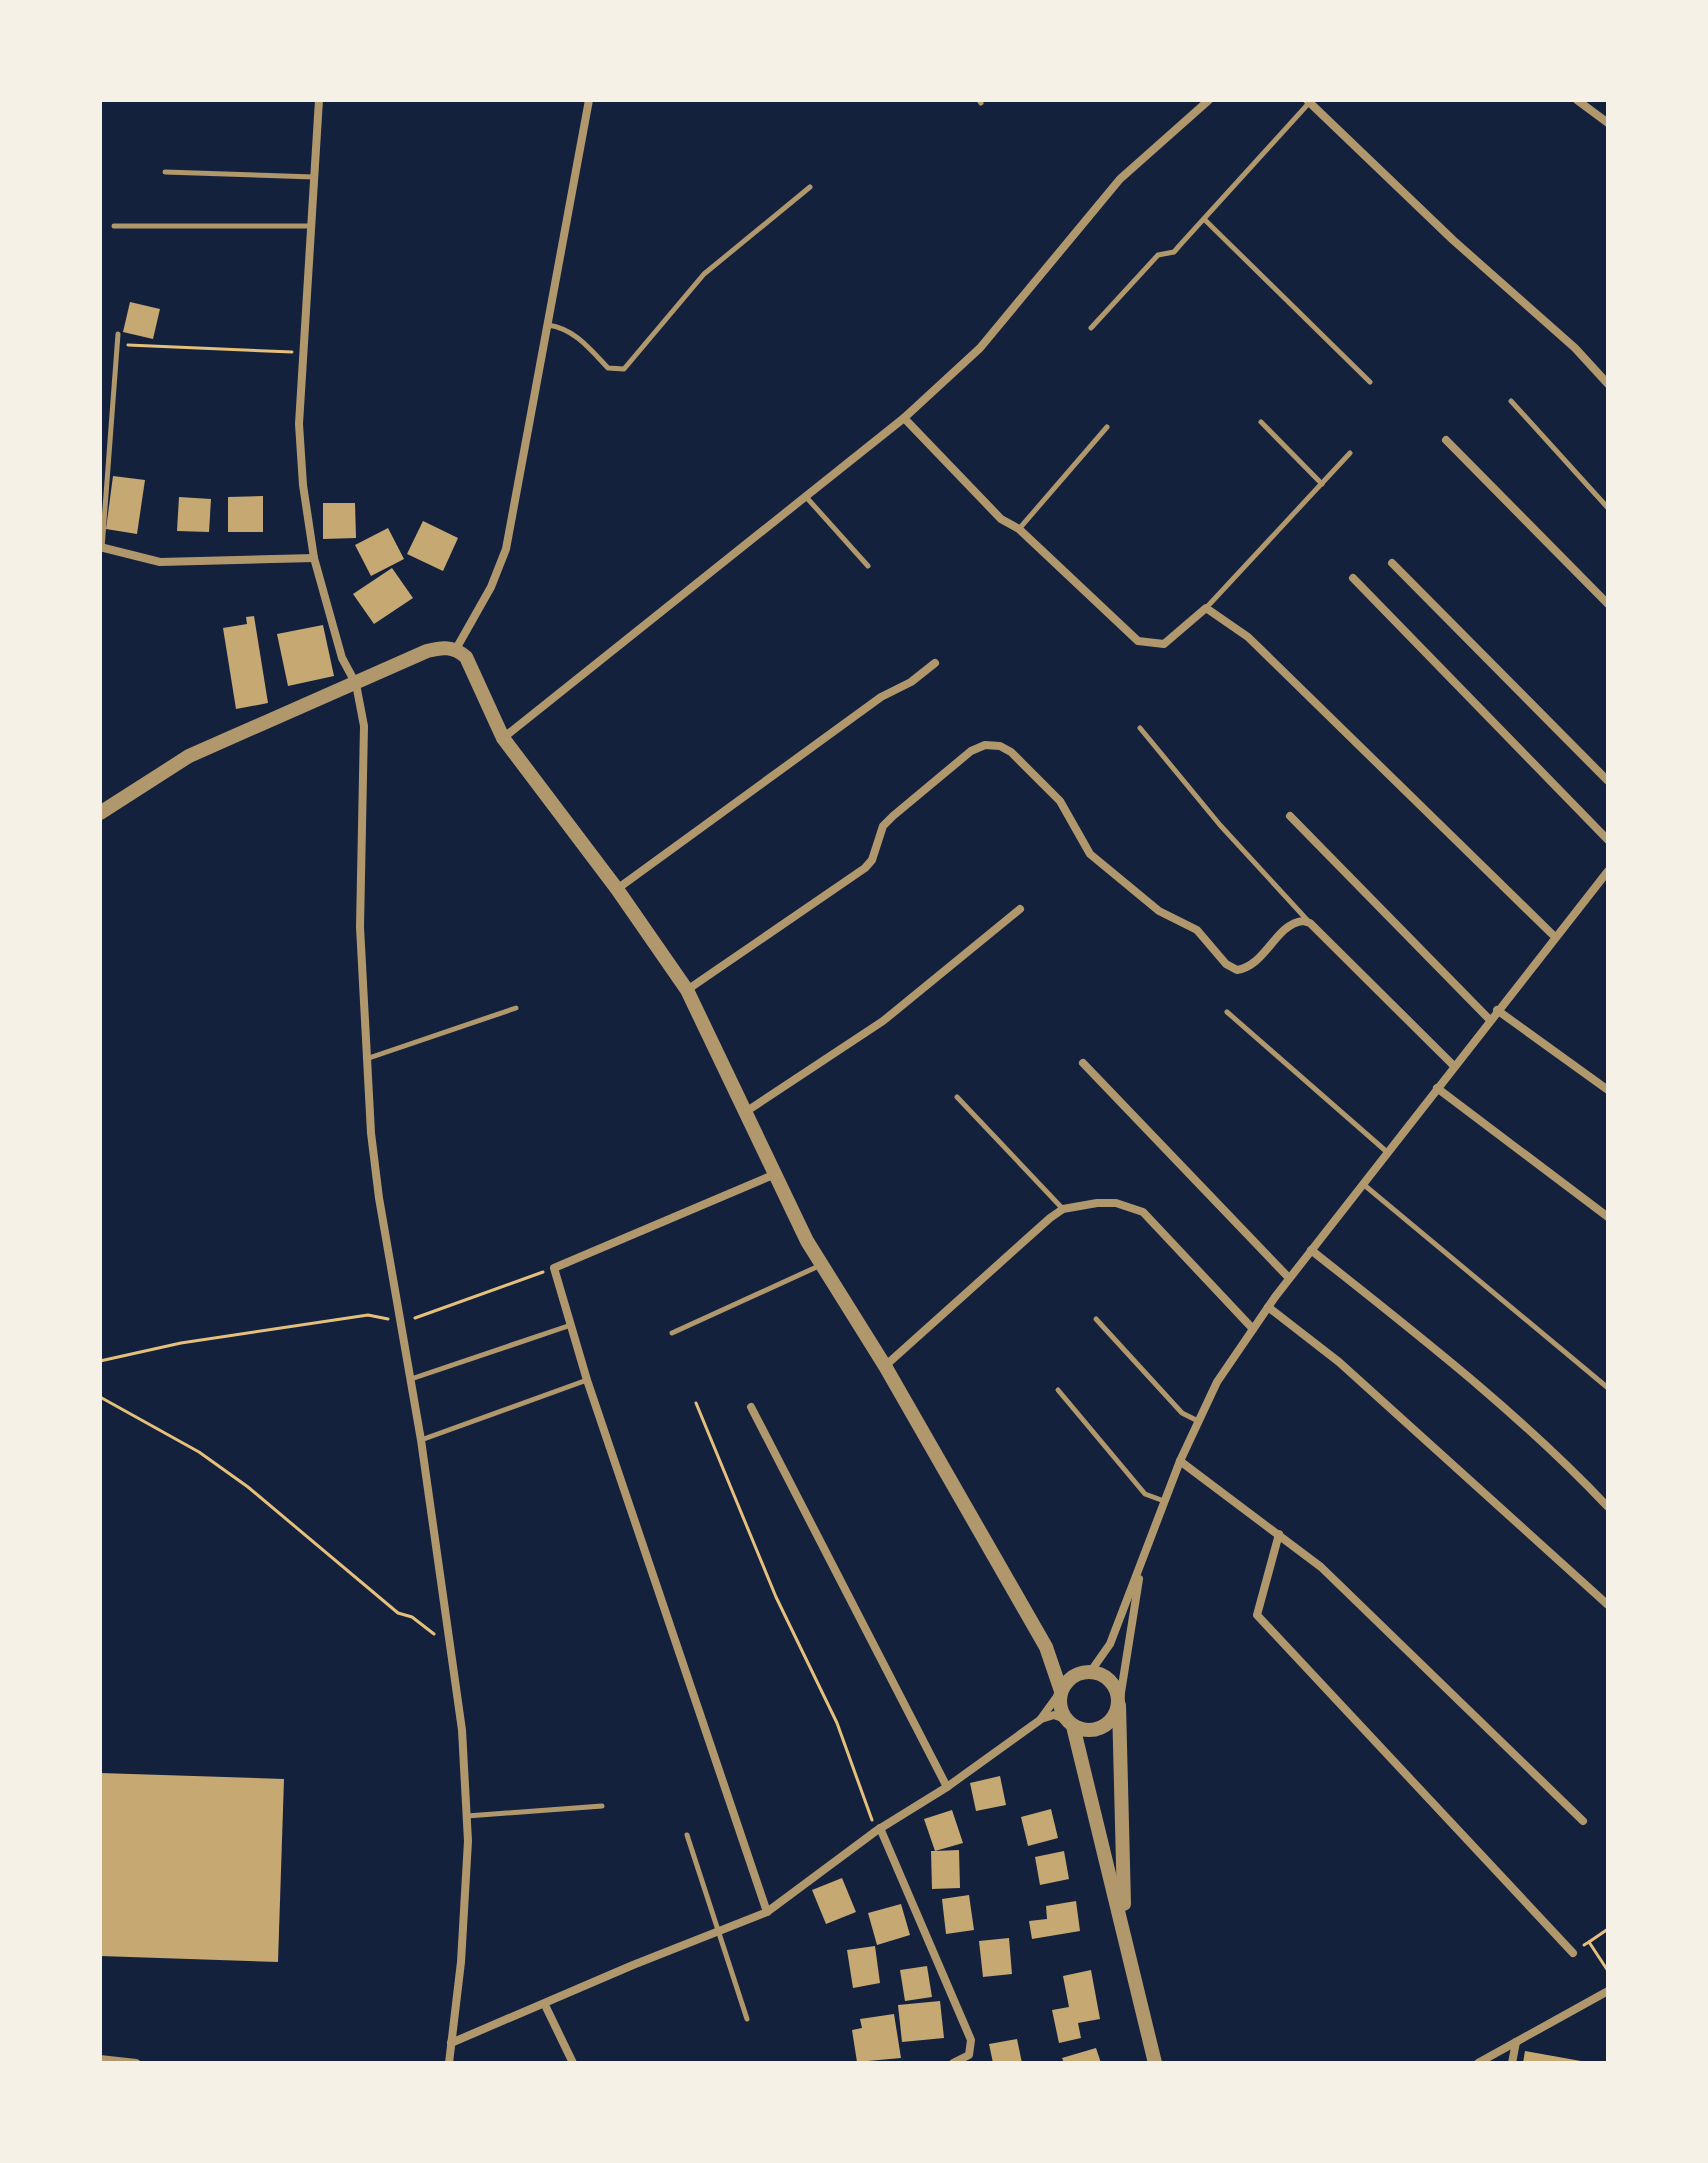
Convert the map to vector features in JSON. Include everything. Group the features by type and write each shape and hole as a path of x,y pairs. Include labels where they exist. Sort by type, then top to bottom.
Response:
{"street":[{"path":"319,100 299,424 314,558 342,658 356,684 364,726 360,927 366,1059 379,1198 403,1323 462,1730 467,1816 461,1962 449,2063"},
{"path":"456,649 491,587 506,549 589,100"},
{"path":"503,738 904,418 980,348 1120,179 1209,100"},
{"path":"1577,100 1608,123"},
{"path":"1308,101 1453,240 1575,348 1608,384"},
{"path":"904,418 1001,519 1019,529 1138,641 1164,644 1206,608 1248,637 1555,937"},
{"path":"1446,440 1608,604"},
{"path":"101,548 160,562 314,558"},
{"path":"1392,563 1608,781"},
{"path":"1353,578 1608,840"},
{"path":"100,813 189,756 427,651 443,647 456,649 466,657 503,738 617,889 687,990 747,1111 773,1175 822,1265 885,1366 1046,1647 1061,1691 1061,1710 1069,1722 1155,2063"},
{"path":"617,889 881,697 911,682 935,663"},
{"path":"687,990 865,868 872,860 883,826 959,759 985,745 1000,746 1011,752 1060,801 1090,854 1159,911 1197,930 1232,968 1250,967 1296,922 1310,923 1454,1066"},
{"path":"1290,816 1490,1020"},
{"path":"1040,1720 1066,1683 1086,1672 1110,1644 1140,1574 1180,1461 1217,1382 1289,1278 1608,871"},
{"path":"747,1111 883,1021 1020,909"},
{"path":"1497,1010 1608,1090"},
{"path":"1083,1063 1289,1278"},
{"path":"1437,1088 1608,1217"},
{"path":"767,1912 587,1380 554,1268 773,1175"},
{"path":"885,1366 1063,1209 1116,1203 1143,1212 1253,1329"},
{"path":"1311,1250 1481,1386 1535,1433 1608,1507"},
{"path":"1268,1307 1339,1362 1608,1605"},
{"path":"751,1407 947,1787"},
{"path":"1180,1461 1321,1567 1583,1821"},
{"path":"1279,1534 1257,1615 1573,1953"},
{"path":"451,2043 767,1912 878,1829 947,1787 1040,1720 1054,1715 1092,1731 1102,1728 1116,1714 1119,1705 1140,1574"},
{"path":"1046,1647 1064,1664 1109,1678 1115,1686 1119,1705 1120,1829 1126,1940"},
{"path":"878,1829 971,2040 969,2055 953,2063"},
{"path":"1478,2063 1608,1991"},
{"path":"545,2005 573,2063"},
{"path":"1512,2063 1516,2042"},
{"path":"100,2059 136,2063"}],"lane":[{"path":"1091,328 1158,255 1174,252 1300,117 1308,101"},
{"path":"165,172 315,177"},
{"path":"548,325 564,327 574,334 608,368 624,369 704,274 810,187"},
{"path":"1204,219 1370,382"},
{"path":"114,226 312,226"},
{"path":"101,548 118,334"},
{"path":"1511,401 1608,508"},
{"path":"1261,422 1322,484"},
{"path":"1019,529 1107,427"},
{"path":"1206,608 1350,453"},
{"path":"807,498 868,566"},
{"path":"1140,728 1220,825 1310,923"},
{"path":"366,1059 516,1008"},
{"path":"1227,1012 1387,1152"},
{"path":"957,1097 1063,1209"},
{"path":"1362,1184 1608,1388"},
{"path":"672,1333 822,1265"},
{"path":"1096,1319 1182,1413 1198,1422"},
{"path":"411,1379 572,1325"},
{"path":"421,1440 587,1380"},
{"path":"1058,1390 1145,1494 1164,1501"},
{"path":"467,1816 602,1806"},
{"path":"687,1835 747,2019"}],"path":[{"path":"117,345 304,353"},
{"path":"100,1361 181,1343 368,1315 403,1323 554,1268"},
{"path":"100,1397 199,1452 302,1530 398,1613 412,1617 451,1644"},
{"path":"696,1403 776,1597 837,1723 878,1829"},
{"path":"1573,1953 1608,1929"},
{"path":"1589,1942 1608,1971"}],"building":[{"path":"130,302 160,309 153,339 123,332"},
{"path":"113,476 145,480 137,534 106,529"},
{"path":"263,496 263,532 228,532 228,497"},
{"path":"179,497 211,499 209,532 177,531"},
{"path":"323,503 355,503 356,538 323,539"},
{"path":"423,521 458,538 443,571 407,554"},
{"path":"388,528 404,559 371,576 355,545"},
{"path":"392,568 413,598 374,624 353,594"},
{"path":"254,616 268,703 236,709 223,628 247,624 246,617"},
{"path":"323,625 334,676 288,686 277,634"},
{"path":"100,1773 284,1779 278,1962 100,1956"},
{"path":"1000,1776 1006,1805 976,1811 970,1783"},
{"path":"1051,1809 1058,1838 1028,1846 1021,1817"},
{"path":"952,1810 963,1843 935,1851 924,1819"},
{"path":"959,1850 960,1888 932,1889 931,1851"},
{"path":"1064,1851 1069,1879 1040,1885 1035,1857"},
{"path":"842,1878 856,1912 826,1924 812,1890"},
{"path":"969,1895 974,1930 946,1934 942,1899"},
{"path":"1076,1901 1080,1931 1032,1939 1029,1921 1047,1919 1046,1906"},
{"path":"901,1904 910,1935 877,1945 868,1913"},
{"path":"1009,1938 1012,1974 983,1977 979,1941"},
{"path":"875,1946 880,1983 853,1988 847,1950"},
{"path":"927,1966 932,1997 905,2001 900,1970"},
{"path":"1091,1970 1100,2019 1078,2023 1081,2038 1059,2043 1052,2010 1069,2007 1063,1976"},
{"path":"940,2001 944,2038 902,2042 898,2005"},
{"path":"894,2014 901,2058 857,2062 852,2030 862,2028 860,2019"},
{"path":"1017,2039 1022,2063 993,2063 989,2044"},
{"path":"1096,2048 1101,2063 1064,2063 1062,2058"},
{"path":"1525,2051 1581,2061 1581,2063 1523,2063"}]}
